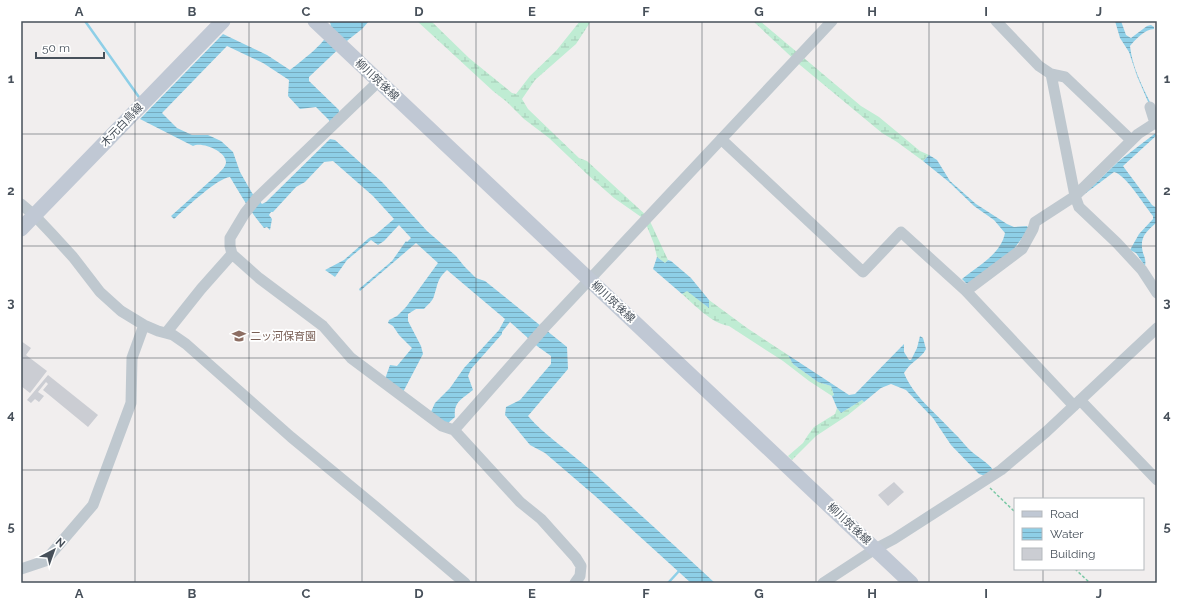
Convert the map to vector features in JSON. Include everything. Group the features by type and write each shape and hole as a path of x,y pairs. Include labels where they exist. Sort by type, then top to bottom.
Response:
{"main road":[{"name":"木元白鳥線","path":"21,229 223,21"},
{"name":"柳川筑後線","path":"320,26 911,583"}],"street":[{"path":"454,430 545,327 832,21"},
{"path":"996,21 1039,66 1051,74 1065,77 1131,140"},
{"path":"1051,74 1075,196 1079,207 1117,243 1142,270 1157,293"},
{"path":"379,81 257,198 245,212 230,238 232,254 259,278 323,326 351,358 442,426 454,430 520,502 541,519 576,558 581,566 580,576 574,583"},
{"path":"966,291 1022,249 1033,229 1035,222 1075,196 1131,140 1156,123 1150,107"},
{"path":"721,139 863,272 901,232 966,291 1077,403 1157,480"},
{"path":"21,204 34,215 73,257 100,292 121,311 145,326 173,335 186,344 291,437 465,583"},
{"path":"162,332 232,254"},
{"path":"21,569 45,561 93,505 131,403 132,358 145,326"},
{"path":"823,583 1001,470 1046,432 1157,328"}],"path":[{"path":"985,480 1014,511"},
{"path":"1076,570 1090,583"}],"green space":[{"path":"417,21 431,21 469,58 512,93 516,94 530,76 556,51 580,21 591,21 576,44 535,80 522,99 528,109 579,158 587,161 648,217 668,260 665,263 657,257 654,244 644,219 614,198 549,138 524,119"},
{"path":"753,21 760,21 861,106 879,117 920,151 929,155 923,161 882,133 800,65"},
{"path":"687,290 709,308 709,300 747,328 788,355 793,364 818,382 831,386 834,395 832,396 809,381 783,361 729,326 710,318 682,294"},
{"path":"862,400 864,402 848,415 816,436 792,460 788,456 803,443 814,427 835,414 837,408 841,413"}],"water":[{"path":"330,21 369,21 309,77 309,81 339,110 339,118 330,124 329,120 316,107 300,109 288,96 289,80 263,63 227,46 162,113 177,128 192,135 208,135 221,141 233,152 240,172 252,193 262,204 266,202 330,139 335,140 382,182 427,231 456,256 476,278 485,281 567,347 568,369 528,416 541,430 588,468 715,583 691,583 594,495 545,453 530,445 505,415 506,407 520,400 551,364 551,356 537,346 510,322 502,334 471,369 468,376 473,390 457,404 455,408 455,417 447,424 430,414 435,403 450,388 464,368 499,330 505,319 447,270 437,285 433,298 424,309 416,309 408,314 408,321 421,346 423,354 402,394 385,379 390,365 397,366 412,348 399,335 393,326 388,323 389,320 397,316 406,307 438,263 416,243 360,291 359,289 392,261 406,241 407,242 411,238 399,225 384,241 378,245 371,240 347,260 335,277 325,270 344,260 394,219 373,196 333,161 324,162 305,182 296,187 273,212 271,212 269,215 272,219 270,230 267,227 264,228 254,216 230,177 209,188 174,219 171,216 221,171 226,163 225,158 222,154 212,148 202,145 193,146 140,119 223,34 267,55 290,70 326,38 331,27"},
{"path":"1115,21 1121,21 1126,35 1131,38 1147,26 1151,25 1154,27 1154,29 1140,35 1130,46 1135,68 1151,104 1149,104 1137,76 1129,52 1120,38"},
{"path":"1157,132 1157,135 1123,166 1152,205 1157,208 1157,222 1144,235 1142,243 1145,266 1136,253 1130,250 1139,234 1153,219 1153,216 1129,184 1119,174 1114,172 1082,196 1119,161"},
{"path":"929,155 937,160 950,181 976,204 1007,224 1014,227 1027,226 1029,229 1010,254 967,284 962,279 994,253 1003,240 1005,233 994,220 974,206 949,182 923,161"},
{"path":"657,257 665,263 668,260 671,261 691,278 709,300 709,308 687,291 682,294 653,269"},
{"path":"920,336 923,338 926,349 904,373 919,397 969,450 995,472 988,477 979,474 951,445 933,418 906,390 891,384 881,388 864,402 862,400 841,413 832,396 834,395 831,386 818,382 793,364 788,355 849,395 855,394 904,344 904,352 909,360 911,360 917,348"}],"building":[{"path":"21,341 31,348 26,355 47,371 30,393 21,386"},
{"path":"48,375 98,415 88,427 43,390 48,384 46,382 38,392 44,396 39,402 35,399 31,403 27,400"},
{"path":"894,482 904,492 888,506 878,495"}],"waterway":[{"path":"85,21 141,100"},
{"path":"668,583 680,570"}],"place":[{"name":"二ッ河保育園","path":"239,336"}]}
